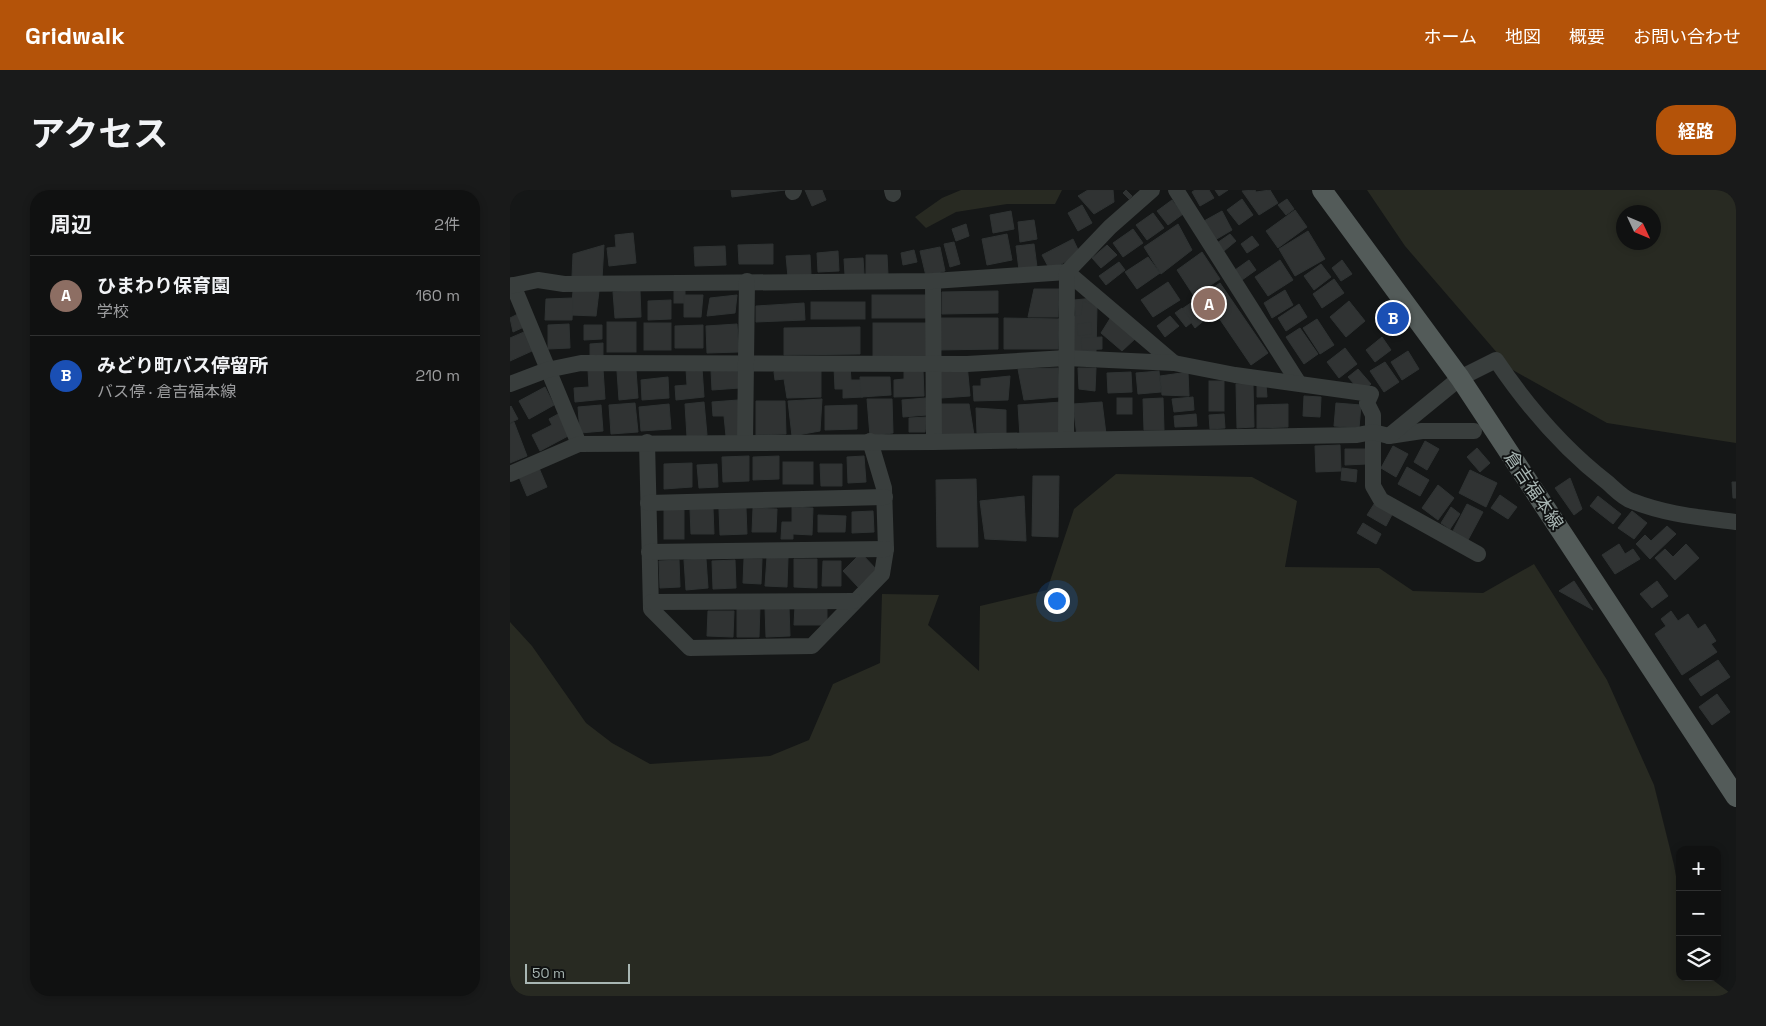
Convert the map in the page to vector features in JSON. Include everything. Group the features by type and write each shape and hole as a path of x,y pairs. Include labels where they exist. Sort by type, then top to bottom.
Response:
{"main road":[{"name":"倉吉福本線","path":"1322,190 1460,378 1736,797"}],"street":[{"path":"579,444 512,286 538,280 564,284 747,281 933,281 1067,272 1110,227 1152,190"},
{"path":"1176,190 1298,382"},
{"path":"1066,439 1067,272"},
{"path":"1067,272 1174,363"},
{"path":"745,442 747,281"},
{"path":"933,281 932,364 934,442"},
{"path":"510,384 546,370 581,363 932,364 1066,358 1174,363 1371,394 1367,403 1381,434 1373,486 1381,500 1478,554"},
{"path":"1381,434 1460,378 1496,360 1510,382 1552,432 1588,468 1630,500 1676,515 1736,522"},
{"path":"510,474 579,444 647,442 934,442 1357,435 1422,431 1474,431"},
{"path":"647,442 651,609 690,648 812,646 882,574 886,549 884,488 870,441"},
{"path":"648,503 884,497"},
{"path":"649,552 886,549"},
{"path":"651,602 854,601"}],"shaded area":[{"path":"961,190 1062,190 1055,204 1007,204 956,212 926,228 915,217 942,198"},
{"path":"1367,190 1736,190 1736,443 1607,423 1511,369 1405,246"},
{"path":"1116,474 1252,477 1297,501 1285,567 1379,568 1413,591 1483,593 1534,564 1607,680 1654,785 1676,876 1676,981 1714,981 1734,996 510,996 510,622 532,646 586,723 612,743 650,764 770,756 809,740 833,684 880,663 882,594 939,595 928,625 979,671 980,606 1047,590 1074,509"}],"building":[{"path":"731,190 785,190 732,197"},
{"path":"805,190 822,190 826,200 812,206"},
{"path":"1088,190 1113,190 1114,202 1094,214 1078,196"},
{"path":"1126,190 1132,196 1129,199 1123,193"},
{"path":"1195,190 1209,190 1214,198 1200,206 1192,192"},
{"path":"1215,190 1228,190 1219,196"},
{"path":"1255,190 1256,192 1270,190 1278,203 1259,215 1242,191"},
{"path":"1242,199 1253,215 1239,225 1227,210"},
{"path":"1287,199 1294,209 1286,215 1278,205"},
{"path":"1172,200 1183,214 1168,225 1157,211"},
{"path":"1082,205 1092,223 1078,231 1068,213"},
{"path":"1295,210 1307,227 1278,248 1266,231"},
{"path":"1011,211 1014,229 993,233 990,215"},
{"path":"1222,211 1232,230 1215,240 1204,221"},
{"path":"1153,213 1164,228 1147,240 1136,225"},
{"path":"1034,220 1037,239 1020,242 1018,222"},
{"path":"966,224 969,236 956,241 952,229"},
{"path":"1178,224 1192,250 1161,274 1144,247"},
{"path":"1133,229 1143,243 1123,257 1113,243"},
{"path":"1308,231 1325,259 1295,276 1279,249"},
{"path":"633,233 636,263 609,266 607,248 616,247 615,235"},
{"path":"1007,234 1012,260 987,265 982,239"},
{"path":"1230,234 1236,241 1224,251 1217,243"},
{"path":"1252,236 1259,245 1247,253 1241,244"},
{"path":"1073,239 1080,254 1050,270 1042,255"},
{"path":"954,242 960,264 950,267 944,244"},
{"path":"773,244 773,264 739,264 738,245"},
{"path":"1034,244 1037,267 1019,270 1016,246"},
{"path":"604,245 602,279 572,277 573,254"},
{"path":"1107,245 1117,255 1101,268 1092,258"},
{"path":"725,246 726,265 695,266 694,247"},
{"path":"940,247 945,271 926,276 920,251"},
{"path":"914,250 917,262 903,265 901,253"},
{"path":"838,251 839,271 818,272 817,253"},
{"path":"1202,252 1220,279 1194,296 1177,270"},
{"path":"810,255 811,275 788,277 786,256"},
{"path":"866,255 887,255 888,275 866,275"},
{"path":"1148,257 1160,273 1137,289 1125,272"},
{"path":"863,258 864,274 845,275 844,259"},
{"path":"1249,260 1256,270 1242,280 1235,270"},
{"path":"1280,260 1293,280 1268,296 1255,277"},
{"path":"1342,260 1352,274 1341,281 1332,268"},
{"path":"1119,262 1125,270 1106,285 1099,276"},
{"path":"1321,264 1331,277 1314,290 1304,276"},
{"path":"1334,279 1344,293 1322,308 1313,294"},
{"path":"1168,282 1180,300 1153,317 1141,300"},
{"path":"1220,283 1268,353 1251,365 1219,318 1211,322 1207,318 1195,328 1182,309"},
{"path":"674,288 685,288 685,303 674,303"},
{"path":"1034,289 1059,289 1058,317 1028,317"},
{"path":"1285,290 1293,305 1272,318 1264,303"},
{"path":"573,291 599,291 596,316 571,315"},
{"path":"640,291 641,317 615,318 613,292"},
{"path":"998,291 998,313 942,314 942,292"},
{"path":"684,295 703,295 701,317 684,317"},
{"path":"737,295 735,313 707,316 710,298"},
{"path":"872,295 928,295 928,318 872,318"},
{"path":"573,298 572,320 545,320 546,299"},
{"path":"1094,298 1095,319 1076,320 1074,300"},
{"path":"671,300 671,319 648,320 648,301"},
{"path":"1083,301 1097,306 1096,352 1072,353 1071,317 1081,315"},
{"path":"1349,301 1365,321 1346,337 1330,317"},
{"path":"811,302 865,302 865,319 811,319"},
{"path":"804,303 805,320 756,322 756,306"},
{"path":"1299,304 1307,317 1286,331 1278,318"},
{"path":"1182,308 1192,322 1186,327 1175,313"},
{"path":"518,314 524,327 513,332 510,318"},
{"path":"1170,316 1179,326 1165,337 1157,326"},
{"path":"1111,317 1136,338 1122,351 1101,333"},
{"path":"938,318 998,318 998,349 938,350"},
{"path":"1004,318 1059,319 1058,349 1004,349"},
{"path":"1317,319 1334,345 1320,354 1303,328"},
{"path":"607,322 636,322 636,352 607,352"},
{"path":"1091,322 1092,334 1078,336 1077,324"},
{"path":"644,323 671,323 671,350 644,350"},
{"path":"873,323 926,323 926,356 873,356"},
{"path":"569,324 570,348 548,349 548,325"},
{"path":"737,324 739,352 707,353 706,326"},
{"path":"584,325 602,325 602,339 584,340"},
{"path":"703,325 703,348 675,348 675,326"},
{"path":"860,327 860,354 784,355 784,328"},
{"path":"1300,328 1318,354 1304,364 1286,337"},
{"path":"524,332 532,351 510,361 510,338"},
{"path":"1102,337 1102,349 1082,350 1081,338"},
{"path":"1382,337 1391,350 1375,362 1366,350"},
{"path":"603,343 603,357 590,357 590,344"},
{"path":"1345,348 1357,364 1339,378 1327,362"},
{"path":"1408,351 1419,369 1402,380 1391,362"},
{"path":"1385,362 1399,382 1384,392 1370,371"},
{"path":"967,364 970,396 941,398 939,367"},
{"path":"781,365 821,365 821,397 787,398 784,379 775,380 774,372"},
{"path":"850,366 851,380 862,380 863,397 843,398 843,389 835,389 834,367"},
{"path":"702,368 704,397 676,400 675,386 687,385 686,369"},
{"path":"738,368 740,388 712,390 711,370"},
{"path":"1058,368 1059,397 1024,400 1018,369"},
{"path":"1078,368 1096,368 1095,391 1079,389"},
{"path":"603,369 605,399 575,402 574,388 589,387 588,370"},
{"path":"1358,369 1371,384 1361,392 1348,377"},
{"path":"636,370 638,398 619,400 617,371"},
{"path":"923,370 924,396 894,397 894,380 904,379 904,371"},
{"path":"1159,371 1161,392 1138,394 1136,373"},
{"path":"1131,372 1132,392 1108,393 1107,373"},
{"path":"1188,372 1189,396 1162,395 1160,376"},
{"path":"1010,376 1008,400 974,401 973,386 981,386 981,379"},
{"path":"668,377 669,398 642,400 641,380"},
{"path":"860,377 890,377 891,395 861,397"},
{"path":"1209,381 1224,381 1224,411 1209,411"},
{"path":"1236,384 1253,384 1254,427 1237,428"},
{"path":"1266,385 1267,397 1257,397 1257,386"},
{"path":"545,387 554,405 529,419 519,401"},
{"path":"1304,396 1321,397 1320,417 1303,416"},
{"path":"1193,397 1194,410 1174,412 1172,399"},
{"path":"926,398 927,415 903,417 902,400"},
{"path":"1117,398 1132,398 1132,414 1117,414"},
{"path":"1163,398 1164,430 1144,430 1143,399"},
{"path":"822,399 820,431 792,436 788,401"},
{"path":"867,399 892,399 893,433 870,436"},
{"path":"738,400 741,435 726,436 724,416 713,416 712,402"},
{"path":"756,401 785,401 786,434 756,435"},
{"path":"704,402 707,435 687,437 685,404"},
{"path":"1062,402 1064,433 1020,436 1018,405"},
{"path":"1102,402 1106,434 1077,436 1073,404"},
{"path":"635,403 638,432 611,434 609,405"},
{"path":"1336,403 1361,405 1359,428 1334,426"},
{"path":"669,404 671,429 641,431 639,407"},
{"path":"939,404 969,404 974,435 939,436"},
{"path":"1288,404 1288,427 1257,428 1257,405"},
{"path":"601,405 603,431 580,433 578,407"},
{"path":"857,405 857,429 825,430 825,406"},
{"path":"510,407 518,419 510,423"},
{"path":"976,408 1006,410 1006,434 977,433"},
{"path":"560,413 568,436 540,451 532,435 552,425 549,419"},
{"path":"1196,414 1197,426 1175,427 1174,416"},
{"path":"1224,414 1225,428 1210,429 1209,415"},
{"path":"927,417 925,432 909,432 909,418"},
{"path":"514,422 527,456 510,463 510,424"},
{"path":"1425,441 1439,449 1427,470 1414,462"},
{"path":"1340,445 1341,471 1316,472 1315,446"},
{"path":"1393,446 1408,454 1396,477 1381,468"},
{"path":"1477,448 1490,463 1480,472 1467,457"},
{"path":"1345,449 1367,449 1367,464 1345,465"},
{"path":"749,456 749,481 723,482 722,457"},
{"path":"779,456 779,479 753,480 753,457"},
{"path":"864,456 866,482 848,483 847,457"},
{"path":"783,462 813,462 813,484 783,484"},
{"path":"692,463 692,487 664,489 664,464"},
{"path":"717,464 718,487 699,488 697,465"},
{"path":"820,464 842,464 842,486 821,486"},
{"path":"1407,467 1429,480 1420,496 1398,484"},
{"path":"539,468 547,487 527,496 519,477"},
{"path":"1342,468 1357,470 1356,482 1341,480"},
{"path":"1470,470 1497,483 1486,507 1459,493"},
{"path":"1033,476 1059,476 1058,537 1032,536"},
{"path":"1570,478 1582,509 1574,515 1555,488"},
{"path":"976,479 978,547 937,547 936,480"},
{"path":"1732,482 1736,482 1736,498 1733,498"},
{"path":"1438,485 1454,498 1438,520 1422,508"},
{"path":"1500,495 1517,507 1508,519 1491,508"},
{"path":"1024,496 1026,541 985,539 980,501"},
{"path":"1598,496 1621,514 1613,524 1590,506"},
{"path":"1376,501 1394,511 1386,526 1367,515"},
{"path":"1467,504 1483,512 1468,540 1453,531"},
{"path":"792,507 813,508 812,535 793,534 793,539 781,539 782,522 792,522"},
{"path":"1451,507 1460,514 1450,529 1441,523"},
{"path":"664,508 684,508 684,539 664,539"},
{"path":"713,508 714,534 691,534 690,509"},
{"path":"746,508 747,534 720,535 719,509"},
{"path":"753,508 777,509 776,532 752,532"},
{"path":"873,511 874,532 852,533 852,512"},
{"path":"1632,511 1647,523 1634,539 1618,528"},
{"path":"818,515 846,516 845,532 818,532"},
{"path":"1363,523 1381,534 1376,544 1357,533"},
{"path":"1667,526 1676,534 1650,559 1636,544 1645,535 1651,541"},
{"path":"1619,544 1625,554 1633,549 1640,559 1615,574 1602,555"},
{"path":"1686,544 1699,558 1675,580 1655,558 1665,549 1673,557"},
{"path":"861,553 877,570 858,587 843,571"},
{"path":"767,557 788,558 787,587 765,586"},
{"path":"706,559 708,588 686,590 684,560"},
{"path":"744,559 762,559 761,584 743,583"},
{"path":"794,559 817,559 817,588 794,587"},
{"path":"679,560 680,587 660,588 659,561"},
{"path":"735,560 736,588 713,589 712,561"},
{"path":"823,561 841,561 841,586 822,586"},
{"path":"1574,581 1593,610 1559,591"},
{"path":"1657,581 1668,596 1652,608 1640,594"},
{"path":"737,606 760,606 759,637 737,637"},
{"path":"795,606 827,606 827,625 794,625"},
{"path":"789,607 790,636 766,637 765,608"},
{"path":"708,611 734,611 733,637 707,636"},
{"path":"1671,611 1678,621 1688,614 1698,629 1705,624 1716,641 1711,644 1717,652 1682,675 1655,634 1666,626 1661,619"},
{"path":"1718,660 1730,677 1701,696 1689,679"},
{"path":"1717,694 1730,712 1712,725 1699,707"}],"place":[{"name":"ひまわり保育園","path":"1209,304"},
{"name":"みどり町バス停留所","path":"1393,318"}]}
